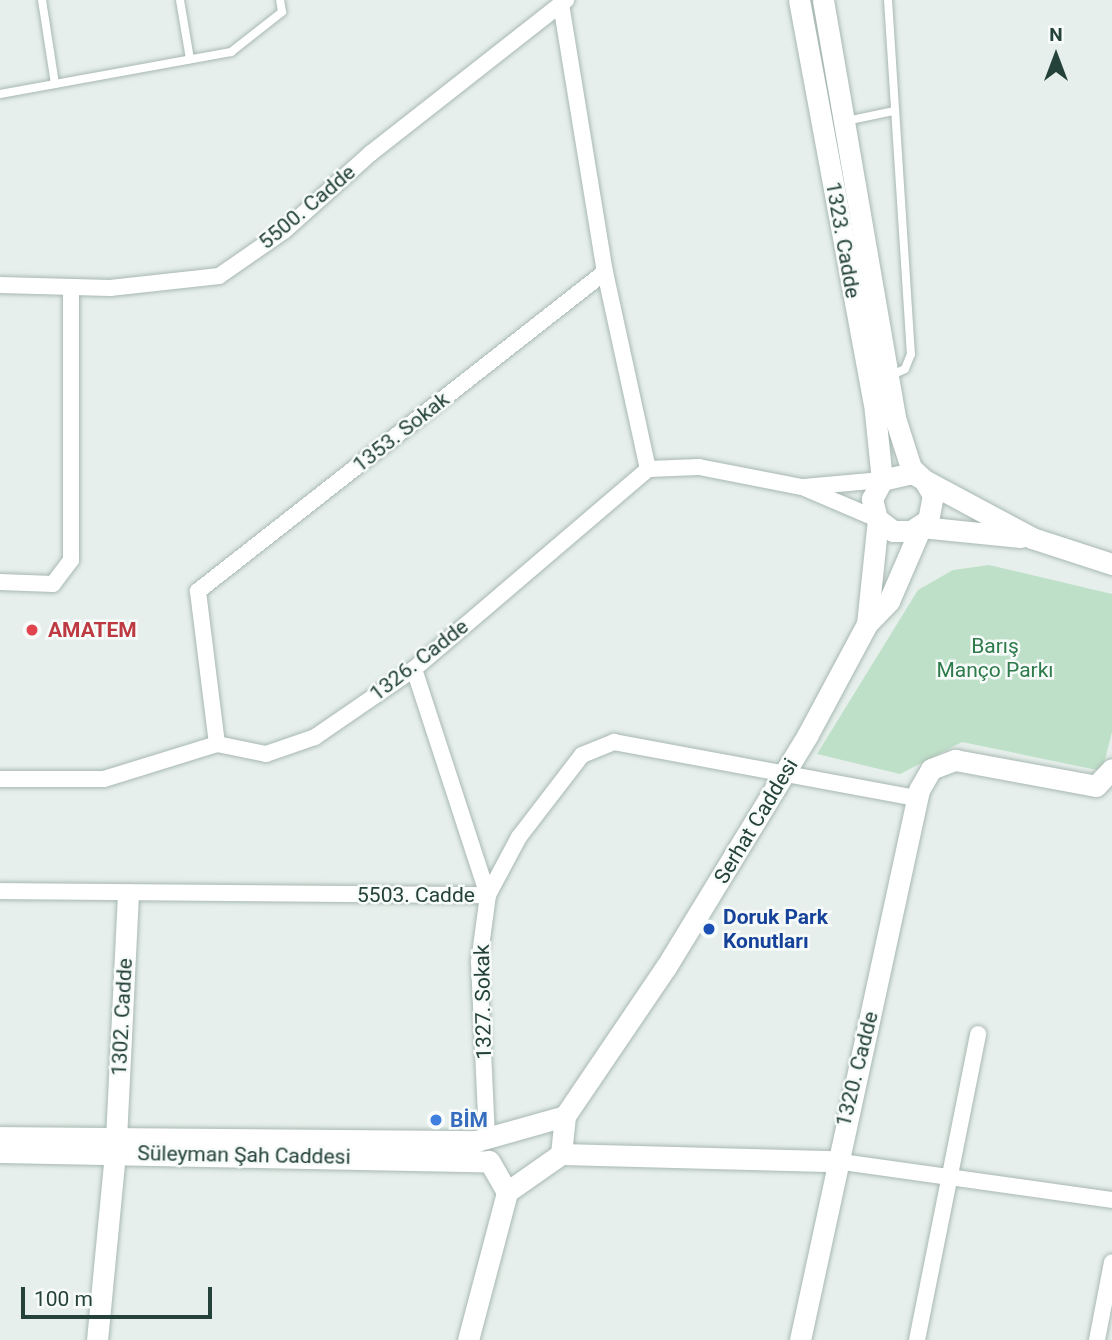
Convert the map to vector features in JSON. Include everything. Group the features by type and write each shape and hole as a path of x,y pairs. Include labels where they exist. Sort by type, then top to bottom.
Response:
{"main road":[{"name":"1323. Cadde","path":"799,0 874,403 882,480"},
{"path":"822,0 887,377 911,468 924,480 934,504 921,527 889,601 867,624"},
{"path":"867,624 878,519 872,499 882,480 905,472 1031,538 1112,564"},
{"path":"878,519 902,533 921,527 1031,538"},
{"name":"Serhat Caddesi","path":"561,1154 565,1116 786,771 867,624"},
{"name":"1320. Cadde","path":"800,1340 835,1161 917,798 931,769 955,760 1096,786 1112,769"},
{"name":"1302. Cadde","path":"97,1340 116,1147 128,894"},
{"path":"482,1139 565,1116"},
{"path":"507,1192 489,1161 514,1128"},
{"name":"Süleyman Şah Caddesi","path":"0,1137 116,1147 489,1161"},
{"name":"Süleyman Şah Caddesi","path":"0,1153 116,1147 482,1139"},
{"path":"468,1340 507,1192 561,1154 835,1161"}],"street":[{"path":"564,2 606,272 648,468 699,467 802,487 878,519"},
{"name":"5500. Cadde","path":"0,285 71,288 219,276 284,231 371,153 564,2"},
{"name":"1353. Sokak","path":"217,744 198,591 606,272"},
{"path":"0,582 53,584 71,560 71,288"},
{"name":"1326. Cadde","path":"0,779 104,779 217,744 267,754 314,737 414,669 648,468"},
{"path":"802,487 882,480"},
{"name":"1327. Sokak","path":"414,669 488,895 479,962 482,1139"},
{"name":"5503. Cadde","path":"0,891 488,895 519,837 582,755 614,742 786,771 917,798"},
{"path":"917,1340 978,1034"},
{"path":"835,1161 1112,1200"},
{"path":"1097,1340 1112,1262"}],"lane":[{"path":"42,0 55,84"},
{"path":"180,0 190,59"},
{"path":"0,94 231,52 282,12 280,0"},
{"path":"887,377 905,369 911,354 888,0"},
{"path":"843,122 894,111"}],"green space":[{"name":"Barış Manço Parkı","path":"989,565 1112,594 1112,732 1102,771 962,742 900,774 817,754 918,590 953,570"}],"place":[{"name":"AMATEM","path":"32,630"},
{"name":"Doruk Park Konutları","path":"709,929"},
{"name":"BİM","path":"436,1120"}]}
